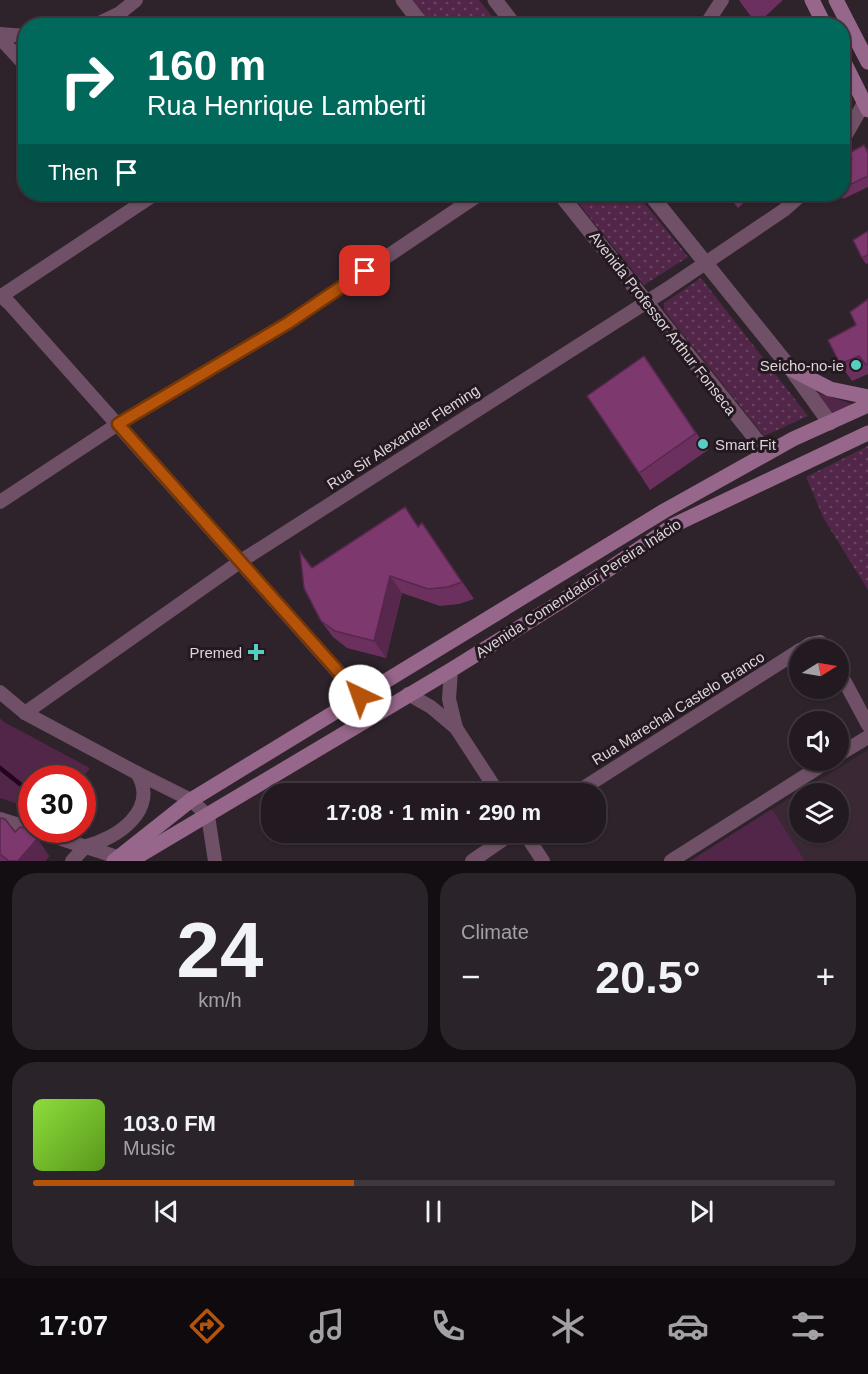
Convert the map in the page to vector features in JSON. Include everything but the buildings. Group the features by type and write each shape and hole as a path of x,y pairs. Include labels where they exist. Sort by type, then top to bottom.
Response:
{"main road":[{"path":"812,0 821,18"},
{"path":"836,0 845,18"},
{"path":"850,27 868,62"},
{"path":"850,74 866,107"},
{"path":"791,369 830,389 868,398"},
{"name":"Avenida Comendador Pereira Inácio","path":"123,860 191,800 360,696 664,511 767,453 868,405"},
{"path":"823,452 829,435 830,423"},
{"name":"Avenida Comendador Pereira Inácio","path":"123,860 207,816 451,670 561,601 674,525 823,452 868,434"},
{"path":"767,453 795,466"},
{"path":"415,690 423,666 432,653"}],"street":[{"path":"110,18 136,0"},
{"path":"403,0 415,18"},
{"path":"495,0 509,18"},
{"path":"710,18 722,0"},
{"path":"0,36 18,36"},
{"path":"0,36 18,57"},
{"path":"850,130 866,107"},
{"path":"138,201 0,296 118,424 360,696"},
{"path":"0,501 118,424 288,323 470,201"},
{"name":"Avenida Professor Arthur Fonseca","path":"566,201 767,453"},
{"path":"656,201 791,369 830,423"},
{"name":"Rua Sir Alexander Fleming","path":"25,713 241,561 646,301 794,201"},
{"name":"Rua Marechal Castelo Branco","path":"591,783 789,657"},
{"path":"451,670 449,699 456,728"},
{"path":"415,690 456,728 492,783"},
{"path":"849,690 868,725"},
{"path":"0,692 25,713 191,800 207,816 215,861"},
{"path":"849,748 868,737"},
{"path":"671,861 814,771"},
{"path":"72,861 86,846 110,838 130,823 142,803 144,792 143,781 137,773"},
{"path":"0,819 18,824"},
{"path":"77,843 123,860"},
{"path":"472,861 498,843"},
{"path":"532,843 543,861"}],"shaded area":[{"path":"409,0 479,0 493,18 423,18"},
{"path":"577,201 643,201 688,257 644,285"},
{"path":"701,278 808,416 764,436 664,310 664,303"},
{"path":"804,388 855,405 831,418"},
{"path":"868,446 868,590 824,519 806,477"},
{"path":"0,718 84,765 18,765 18,804 0,798"},
{"path":"868,750 868,861 805,861 794,843 849,843 849,783 814,783 834,771 849,771 849,762"},
{"path":"789,799 789,836 772,809"},
{"path":"772,809 789,836 789,843 794,843 805,861 690,861"}],"waterway":[{"path":"0,768 18,782"}],"place":[{"name":"Seicho-no-ie","path":"856,365"},
{"name":"Smart Fit","path":"703,444"},
{"name":"Premed","path":"256,652"}],"route":[{"path":"360,696 118,424 288,323 365,271"}]}
